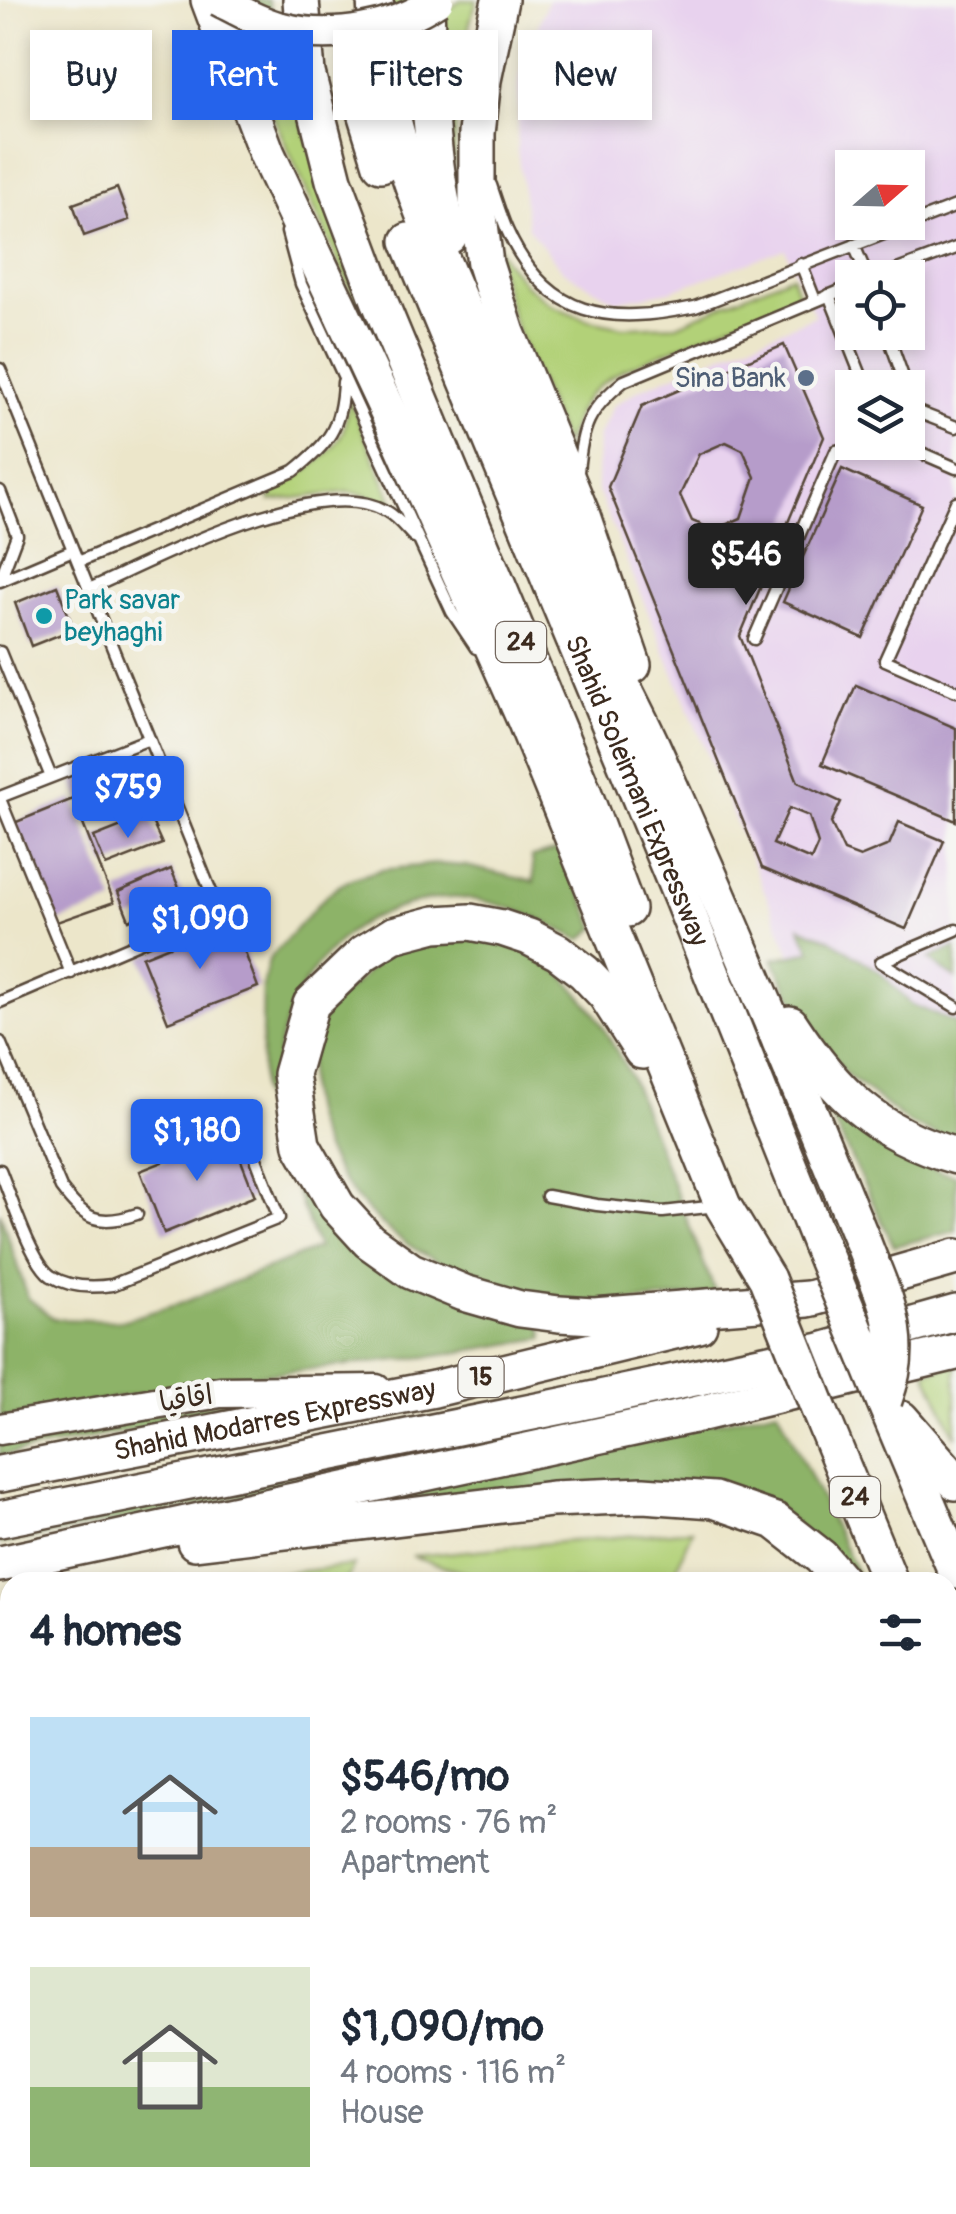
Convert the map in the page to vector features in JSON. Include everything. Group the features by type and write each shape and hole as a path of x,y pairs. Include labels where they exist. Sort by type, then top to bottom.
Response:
{"highway":[{"path":"209,0 267,154 392,420 525,720 723,1206 766,1279"},
{"path":"283,0 293,30"},
{"name":"Shahid Soleimani Expressway","path":"302,0 304,30"},
{"name":"Shahid Soleimani Expressway","path":"352,0 364,109 419,268 956,1571"},
{"path":"374,0 397,142 422,216 595,628 651,744 736,941 885,1302 896,1342 892,1379 884,1400 956,1482"},
{"path":"426,0 438,184 480,347"},
{"path":"500,0 483,80 477,133 476,200 486,264 513,348 581,513 632,659 651,744"},
{"name":"Shahid Soleimani Expressway","path":"313,97 334,180 378,300 581,786 766,1279"},
{"path":"692,1130 606,996 584,972 530,937 470,922 435,924 393,934 364,953 311,1004 291,1074 302,1144 337,1206 369,1241 410,1271 520,1309 559,1314 594,1316 808,1299"},
{"path":"736,941 816,1064 846,1097 906,1138 956,1156"},
{"name":"Shahid Modarres Expressway","path":"0,1474 434,1388 808,1299 956,1257"},
{"name":"24","path":"766,1279 886,1572"},
{"name":"Shahid Modarres Expressway","path":"0,1519 784,1359 956,1313"},
{"path":"0,1564 690,1416 956,1352"},
{"path":"0,1564 552,1499 643,1494 714,1500 775,1521 821,1557 834,1572"}],"main road":[{"path":"218,0 279,28 324,32 391,23 438,0"},
{"name":"اقاقیا","path":"0,1430 220,1392 434,1388"}],"lane":[{"path":"477,133 507,230 528,268 554,295 586,311 612,316 654,316 695,307 956,206"},
{"path":"267,154 282,210"},
{"path":"286,228 301,284 452,612 525,720"},
{"path":"854,245 860,260"},
{"path":"924,260 956,248"},
{"path":"801,264 816,300"},
{"path":"581,513 580,444 591,413 607,395 624,381 660,364 835,293"},
{"path":"829,295 859,370"},
{"path":"0,369 218,909 0,1002"},
{"path":"78,562 294,471 324,446 335,426 344,376"},
{"path":"925,415 956,427"},
{"path":"754,639 835,453"},
{"path":"925,455 956,468"},
{"path":"0,491 17,535 0,581"},
{"path":"89,588 252,518 317,503 344,500 386,511 420,544"},
{"path":"956,502 885,660 956,691"},
{"path":"0,581 73,550"},
{"path":"0,652 51,777"},
{"path":"71,973 1,794 149,738"},
{"path":"956,930 881,962 956,1007"},
{"path":"0,1042 61,1188 71,1202 87,1216 100,1220 115,1222 138,1214"},
{"path":"0,1170 33,1251 48,1274 91,1288 112,1285 278,1218 253,1151"},
{"path":"548,1196 662,1212 723,1206"}],"shaded area":[{"path":"548,0 956,0 956,1118 833,1019 791,955 597,489 598,437 613,406 640,389 815,316 785,249 670,291 616,301 563,271 528,228 517,149 518,120 652,120 652,30 536,30"}],"green space":[{"path":"223,0 268,0 277,30 235,30"},
{"path":"384,0 413,0 414,30 391,30"},
{"path":"460,0 477,0 468,30 437,30 436,21"},
{"path":"275,120 303,120 384,364"},
{"path":"410,120 417,120 418,155"},
{"path":"446,120 456,120 453,182"},
{"path":"489,229 505,260 525,284 551,305 585,319 624,327 677,325 792,275 799,296 611,377 579,409 566,447 513,319"},
{"path":"349,399 395,507 347,492 270,501 272,494 312,467 337,441 343,431"},
{"path":"562,849 596,928 581,940 523,913 477,900 433,900 386,912 347,934 316,967 292,1006 276,1072 284,1125 328,1209 542,1326 544,1338 436,1356 226,1378 2,1419 0,1212 28,1298 54,1319 121,1321 182,1303 318,1248 261,1091 263,985 269,959 321,901 354,878 381,870 436,864 466,866 534,882 532,857"},
{"path":"800,927 830,939 879,971 911,1004 956,1023 956,1142 910,1124 846,1074 791,995 773,959 811,951"},
{"path":"472,934 518,947 562,974 595,1013 630,1075 716,1294 602,1303 557,1300 512,1290 427,1256 397,1236 344,1182 325,1150 313,1115 308,1079 313,1043 329,1008 392,950"},
{"path":"956,947 956,979 929,959"},
{"path":"805,1064 877,1141 940,1172 956,1175 956,1231 894,1246"},
{"path":"956,1323 956,1340 765,1390 0,1544 0,1532"},
{"path":"956,1364 956,1438 926,1372"},
{"path":"226,1401 229,1411 0,1456 0,1441"},
{"path":"778,1409 856,1572 846,1572 775,1505 225,1527"},
{"path":"692,1530 675,1572 461,1572 412,1556"},
{"path":"354,1565 351,1572 295,1572"}],"building":[{"path":"117,188 129,220 84,236 73,204"},
{"path":"784,345 824,437 740,636 798,782 841,802 831,823 844,851 860,857 889,845 899,822 944,841 906,929 762,868 608,487 642,406","holes":["726,442 743,450 755,477 741,518 714,530 692,521 680,495 699,454","789,808 809,816 818,844 811,860 773,844"]},
{"path":"842,469 922,505 863,638 783,602"},
{"name":"Park savar beyhaghi","path":"57,586 74,629 31,646 15,603"},
{"path":"856,685 956,728 956,821 822,764"},
{"path":"125,757 139,789 86,811 73,781"},
{"path":"73,799 114,902 54,923 14,823"},
{"path":"149,815 162,844 106,866 94,837"},
{"path":"171,869 183,897 129,920 118,892"},
{"path":"210,922 237,932 258,987 168,1022 142,957 212,929"},
{"path":"231,1135 255,1196 164,1233 140,1171"}],"place":[{"name":"Sina Bank","path":"806,378"},
{"name":"Park savar beyhaghi","path":"44,616"}]}
